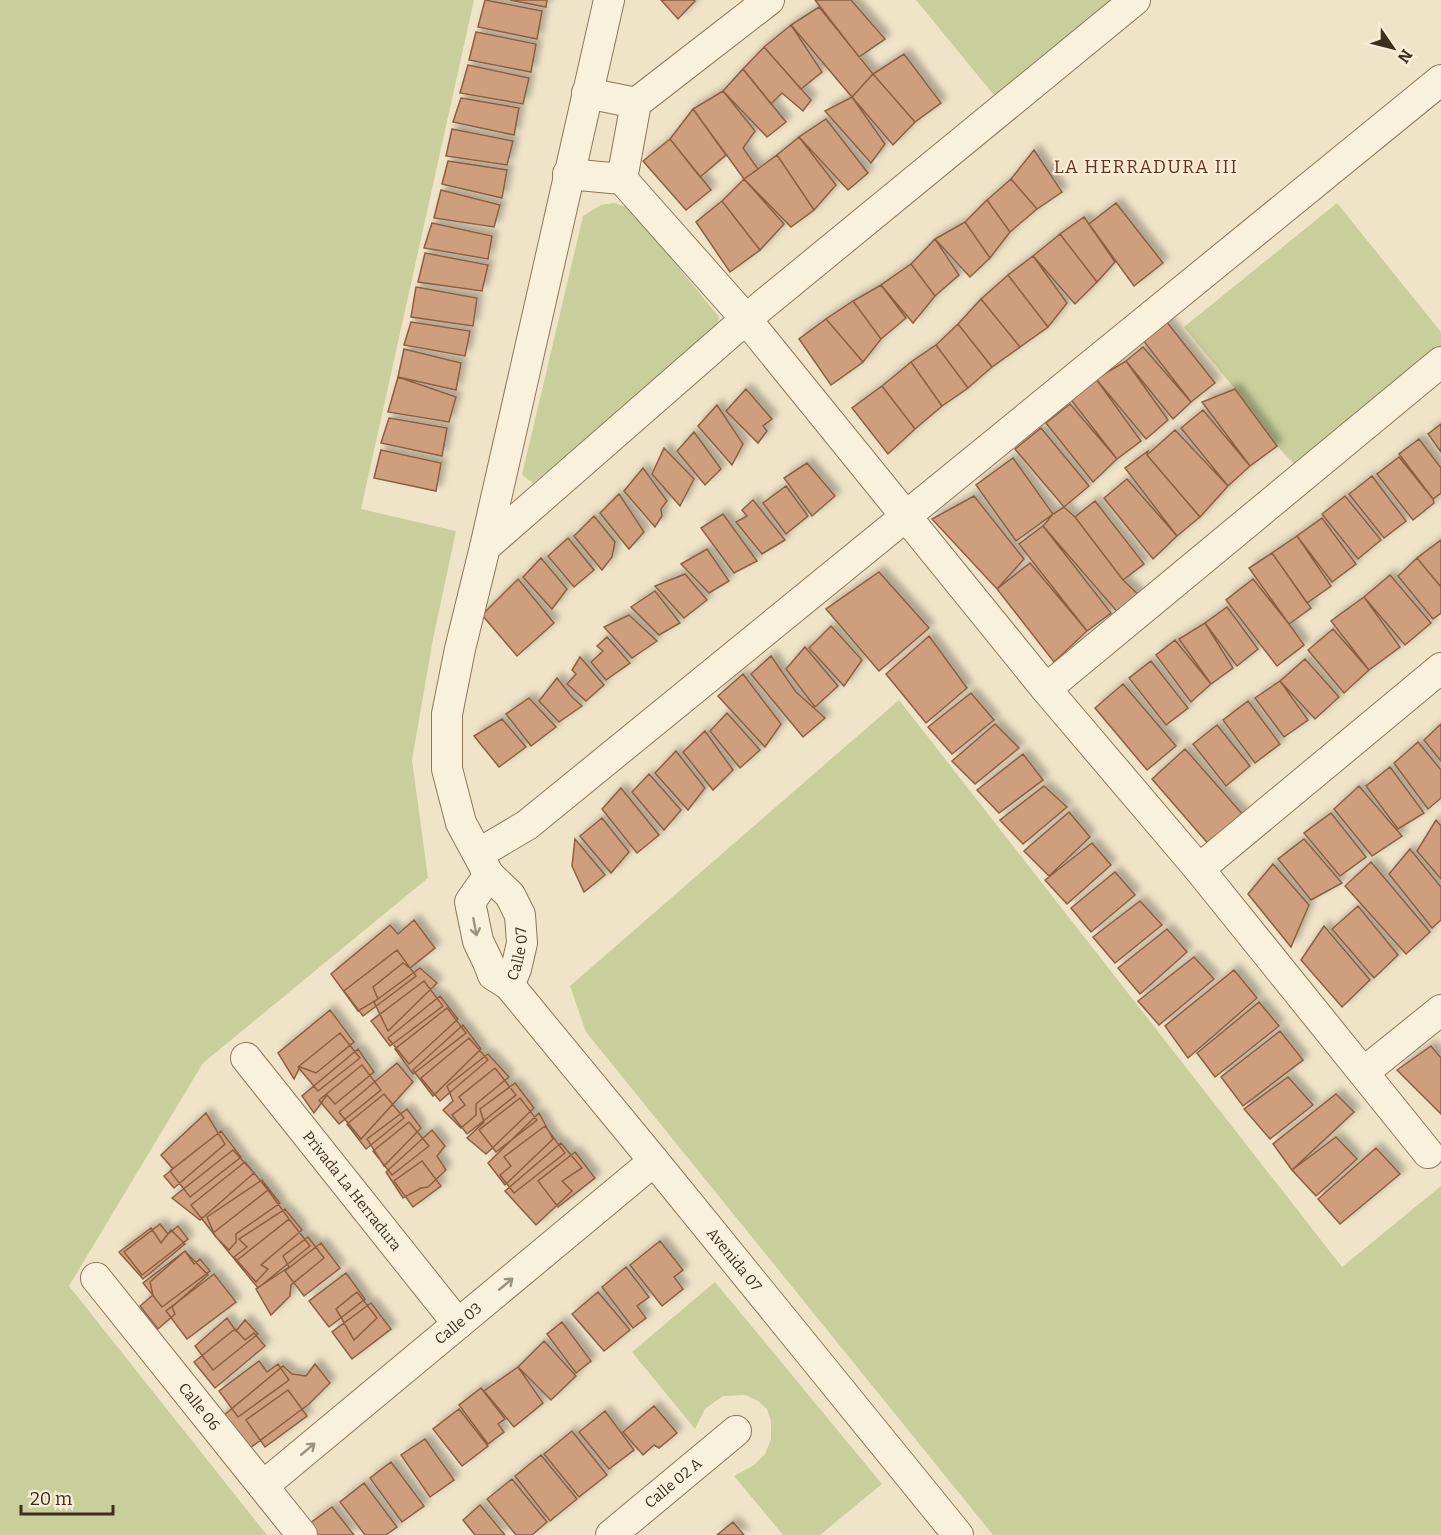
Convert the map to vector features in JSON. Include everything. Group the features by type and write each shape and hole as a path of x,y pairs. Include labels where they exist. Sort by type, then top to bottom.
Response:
{"street":[{"path":"609,0 447,714 447,769 460,823 484,864 527,825 1441,80"},
{"path":"622,179 636,102 769,0"},
{"path":"485,547 746,319 1135,0"},
{"path":"587,93 636,102"},
{"path":"568,174 622,179 746,319 1046,689 1199,869 1428,1153"},
{"path":"1046,689 1441,363"},
{"path":"1199,869 1441,668"},
{"name":"Calle 07","path":"484,864 510,895 520,915 522,943 516,969 509,985 494,975 478,941 470,902 484,864"},
{"name":"Avenida 07","path":"509,985 958,1535"},
{"path":"1364,1072 1441,1010"},
{"name":"Privada La Herradura","path":"246,1058 458,1324"},
{"name":"Calle 03","path":"263,1486 654,1161"},
{"name":"Calle 06","path":"96,1278 302,1535"},
{"name":"Calle 02 A","path":"611,1535 736,1431"}],"green space":[{"path":"0,0 474,0 361,509 456,531 433,639 412,760 428,878 203,1063 69,1286 267,1535 0,1535"},
{"path":"916,0 1119,0 998,100"},
{"path":"614,203 630,208 719,317 715,335 533,483 522,475 583,216 601,205"},
{"path":"1337,203 1441,332 1441,350 1297,467 1277,446 1235,389 1184,327"},
{"path":"899,700 1342,1267 1441,1186 1441,1535 993,1535 586,1032 570,986"},
{"path":"715,1282 882,1484 820,1535 783,1535 734,1476 754,1465 765,1454 771,1439 771,1421 767,1409 746,1395 723,1396 705,1409 695,1429 632,1352"}],"building":[{"path":"485,0 542,11 537,39 478,27"},
{"path":"510,0 547,0 546,7"},
{"path":"661,0 694,0 695,1 678,19"},
{"path":"815,0 851,0 885,39 859,57"},
{"path":"819,7 873,74 852,97 791,25"},
{"path":"791,25 822,72 801,89 764,47"},
{"path":"476,32 536,44 531,72 469,60"},
{"path":"764,47 811,100 803,111 782,93 771,104 743,69"},
{"path":"904,54 941,103 915,122 873,74"},
{"path":"468,65 529,78 523,104 460,93"},
{"path":"743,69 786,122 767,137 723,91"},
{"path":"873,74 915,122 893,145 852,97"},
{"path":"723,91 755,131 743,148 758,169 744,179 693,109"},
{"path":"852,97 885,144 871,163 825,111"},
{"path":"461,98 519,108 514,135 453,122"},
{"path":"693,109 726,155 700,177 670,139"},
{"path":"826,119 868,173 848,190 799,137"},
{"path":"452,129 513,141 507,165 446,156"},
{"path":"799,137 836,185 814,210 777,155"},
{"path":"670,139 711,190 686,210 643,161"},
{"path":"1034,150 1062,192 1037,209 1011,179"},
{"path":"777,155 814,210 791,227 744,179"},
{"path":"448,161 507,170 502,198 442,184"},
{"path":"744,179 784,224 760,250 722,201"},
{"path":"1011,179 1037,209 1010,232 987,200"},
{"path":"441,190 500,205 494,227 434,218"},
{"path":"987,200 1010,232 990,258 965,222"},
{"path":"722,201 760,250 730,272 696,222"},
{"path":"1116,203 1163,263 1134,286 1089,224"},
{"path":"1084,217 1115,262 1097,282 1060,234"},
{"path":"965,222 990,258 970,277 935,239"},
{"path":"432,223 492,236 488,259 424,248"},
{"path":"1060,234 1097,282 1075,304 1033,256"},
{"path":"935,239 959,275 935,296 911,264"},
{"path":"425,253 488,265 482,291 418,282"},
{"path":"1033,256 1067,303 1048,327 1008,275"},
{"path":"911,264 935,296 913,323 881,285"},
{"path":"1008,275 1048,327 1020,347 981,299"},
{"path":"881,285 906,318 881,339 853,301"},
{"path":"416,287 477,298 473,326 411,317"},
{"path":"981,299 1020,347 992,367 958,324"},
{"path":"853,301 881,339 863,362 826,319"},
{"path":"826,319 863,362 831,385 799,339"},
{"path":"1166,321 1215,383 1191,402 1142,339"},
{"path":"411,322 470,331 465,356 404,345"},
{"path":"958,324 992,367 968,388 936,345"},
{"path":"936,345 968,388 942,406 911,362"},
{"path":"1143,347 1191,402 1173,419 1126,361"},
{"path":"404,349 461,363 456,390 398,377"},
{"path":"1126,361 1168,420 1146,439 1096,379"},
{"path":"911,362 942,406 915,429 882,386"},
{"path":"398,377 456,397 449,422 388,412"},
{"path":"1096,379 1141,441 1117,459 1069,397"},
{"path":"882,386 915,429 888,454 852,408"},
{"path":"746,389 772,419 763,426 767,431 758,443 726,411"},
{"path":"1235,389 1277,446 1250,466 1202,402"},
{"path":"1070,404 1117,459 1093,482 1046,423"},
{"path":"717,405 743,444 732,465 698,426"},
{"path":"1203,410 1250,466 1228,486 1181,428"},
{"path":"389,418 447,428 442,456 381,443"},
{"path":"1441,424 1441,452 1428,434"},
{"path":"1041,428 1089,486 1064,507 1015,449"},
{"path":"1175,430 1228,486 1200,517 1147,455"},
{"path":"694,432 721,469 705,485 677,451"},
{"path":"1419,439 1441,468 1441,493 1433,499 1399,454"},
{"path":"664,448 694,479 680,506 652,474"},
{"path":"381,450 441,463 436,491 374,478"},
{"path":"1148,451 1147,455 1200,517 1177,536 1125,468"},
{"path":"1399,457 1434,503 1413,520 1377,474"},
{"path":"1013,458 1053,514 1016,541 976,485"},
{"path":"807,463 835,496 812,516 784,478"},
{"path":"643,468 667,501 661,509 662,516 655,527 624,491"},
{"path":"1372,476 1406,521 1384,538 1349,494"},
{"path":"1127,479 1177,536 1153,559 1104,498"},
{"path":"786,486 808,516 786,534 763,503"},
{"path":"619,494 644,532 629,549 600,513"},
{"path":"974,496 1024,559 997,589 932,519"},
{"path":"1345,496 1381,540 1358,559 1322,514"},
{"path":"753,500 785,540 762,554 736,522 747,516 742,510"},
{"path":"1095,501 1144,564 1123,580 1075,517"},
{"path":"1064,507 1075,517 1123,580 1141,597 1120,615 1043,526 1053,514"},
{"path":"723,514 757,561 734,573 701,528"},
{"path":"594,516 615,542 612,557 602,570 574,536"},
{"path":"1322,518 1356,564 1332,582 1297,536"},
{"path":"1043,526 1111,613 1087,631 1019,544"},
{"path":"1297,536 1331,586 1307,603 1272,553"},
{"path":"568,538 594,570 574,587 548,556"},
{"path":"1441,540 1441,587 1417,558"},
{"path":"707,549 729,581 709,593 681,564"},
{"path":"1272,553 1311,608 1289,624 1249,568"},
{"path":"541,558 567,589 552,609 523,577"},
{"path":"1417,558 1441,587 1441,613 1433,619 1398,576"},
{"path":"1030,563 1087,631 1054,662 997,589"},
{"path":"879,572 929,628 879,671 826,609"},
{"path":"685,574 707,600 684,618 655,586"},
{"path":"1390,575 1431,623 1405,645 1364,597"},
{"path":"518,579 554,623 517,656 482,615"},
{"path":"1253,579 1304,645 1277,666 1226,600"},
{"path":"655,591 680,623 659,635 631,607"},
{"path":"1364,597 1400,647 1369,670 1331,621"},
{"path":"1227,607 1258,649 1237,666 1205,623"},
{"path":"629,615 657,641 632,658 604,627"},
{"path":"1205,623 1233,668 1211,684 1179,639"},
{"path":"831,626 862,660 844,686 809,648"},
{"path":"1333,629 1369,670 1344,693 1308,650"},
{"path":"929,636 967,688 926,723 886,674"},
{"path":"607,637 630,663 606,680 591,662 603,651 597,646"},
{"path":"1175,640 1211,684 1191,702 1156,655"},
{"path":"805,647 838,686 815,707 786,669"},
{"path":"771,656 796,692 825,718 803,737 751,674"},
{"path":"580,657 604,685 586,701 567,684 576,674 572,670"},
{"path":"1305,659 1339,697 1315,719 1280,681"},
{"path":"1151,661 1188,708 1166,725 1129,678"},
{"path":"743,674 781,724 765,747 718,696"},
{"path":"557,678 582,706 559,722 539,701"},
{"path":"1280,681 1308,720 1284,737 1255,698"},
{"path":"1123,684 1176,746 1147,770 1095,708"},
{"path":"971,693 994,720 952,754 928,727"},
{"path":"529,698 556,727 531,746 506,714"},
{"path":"1248,701 1280,744 1255,763 1223,720"},
{"path":"727,713 760,750 740,768 710,731"},
{"path":"502,719 526,747 499,767 474,736"},
{"path":"995,724 1019,748 975,784 952,761"},
{"path":"1441,724 1441,761 1424,740"},
{"path":"1217,725 1250,766 1226,786 1193,744"},
{"path":"705,731 733,770 713,790 683,752"},
{"path":"1418,742 1441,770 1441,798 1428,809 1394,763"},
{"path":"1185,749 1245,817 1211,847 1152,779"},
{"path":"676,751 705,788 688,810 655,773"},
{"path":"1023,754 1043,780 999,813 977,790"},
{"path":"1390,767 1424,813 1398,829 1366,786"},
{"path":"649,774 681,810 664,830 632,792"},
{"path":"1044,786 1067,807 1023,844 1000,820"},
{"path":"1359,786 1402,836 1372,856 1334,809"},
{"path":"621,788 659,835 637,853 602,809"},
{"path":"1069,812 1090,837 1049,876 1024,851"},
{"path":"1331,813 1366,857 1340,876 1304,833"},
{"path":"602,818 629,852 611,873 580,836"},
{"path":"1436,820 1441,826 1441,879 1417,851"},
{"path":"575,839 605,875 584,892 572,866"},
{"path":"1304,839 1342,883 1311,900 1278,859"},
{"path":"1092,843 1111,865 1067,904 1045,880"},
{"path":"1410,849 1441,887 1441,920 1432,928 1389,874"},
{"path":"1371,862 1430,932 1406,954 1345,886"},
{"path":"1273,864 1309,905 1291,947 1248,894"},
{"path":"1115,872 1135,895 1091,932 1071,908"},
{"path":"1140,901 1162,925 1115,963 1093,937"},
{"path":"1358,906 1398,955 1374,978 1332,929"},
{"path":"414,920 435,948 410,968 403,963 373,987 378,999 358,1011 331,974 390,925 398,934"},
{"path":"1324,926 1370,980 1342,1007 1301,960"},
{"path":"1167,929 1187,952 1140,994 1118,968"},
{"path":"397,950 416,976 363,1016 344,991"},
{"path":"1194,957 1214,979 1159,1025 1138,1001"},
{"path":"420,968 437,983 388,1031 374,1002"},
{"path":"1234,970 1257,998 1188,1058 1165,1026"},
{"path":"424,981 443,1006 390,1046 371,1021"},
{"path":"440,996 458,1019 409,1064 388,1038"},
{"path":"1259,1002 1279,1026 1215,1077 1197,1053"},
{"path":"447,1008 466,1033 413,1074 395,1049"},
{"path":"330,1010 354,1042 316,1073 300,1067 294,1079 278,1053"},
{"path":"463,1025 481,1049 433,1096 413,1070"},
{"path":"1280,1031 1303,1060 1243,1106 1221,1077"},
{"path":"340,1033 360,1058 318,1091 298,1067"},
{"path":"469,1038 488,1060 440,1101 421,1078"},
{"path":"1431,1046 1441,1058 1441,1114 1397,1070"},
{"path":"358,1049 374,1072 335,1104 327,1095 314,1113 302,1096"},
{"path":"488,1054 509,1077 476,1104 476,1115 461,1128 443,1110 453,1101 447,1086"},
{"path":"397,1063 413,1082 361,1139 339,1112"},
{"path":"362,1065 381,1090 339,1124 319,1100"},
{"path":"495,1068 516,1095 467,1134 452,1115 465,1105 459,1097"},
{"path":"1288,1077 1313,1105 1270,1139 1244,1109"},
{"path":"515,1083 534,1108 486,1154 467,1138 484,1122 480,1109"},
{"path":"384,1094 404,1118 366,1149 347,1124"},
{"path":"1336,1094 1354,1112 1292,1170 1273,1144"},
{"path":"520,1098 537,1120 496,1152 479,1130"},
{"path":"407,1109 421,1128 384,1166 367,1139"},
{"path":"206,1113 225,1144 174,1188 164,1176 173,1169 161,1155"},
{"path":"539,1113 553,1139 505,1185 488,1163"},
{"path":"409,1122 429,1146 392,1175 373,1151"},
{"path":"545,1126 565,1153 514,1193 500,1175 511,1166 504,1157"},
{"path":"432,1130 445,1146 437,1156 446,1170 428,1187 421,1188 403,1198 386,1172"},
{"path":"221,1131 241,1157 190,1197 170,1171"},
{"path":"1336,1137 1357,1159 1316,1196 1292,1170"},
{"path":"561,1143 582,1168 562,1181 572,1191 536,1225 505,1191"},
{"path":"1376,1148 1400,1174 1340,1224 1318,1199"},
{"path":"233,1150 254,1173 200,1220 172,1198"},
{"path":"575,1152 595,1178 558,1207 538,1181"},
{"path":"422,1161 441,1186 413,1207 394,1181"},
{"path":"245,1162 268,1190 213,1233 191,1205"},
{"path":"262,1180 280,1203 236,1234 236,1242 229,1250 215,1236 207,1217"},
{"path":"268,1190 289,1219 236,1261 213,1233"},
{"path":"285,1209 302,1230 261,1265 268,1269 256,1282 234,1257 247,1247 239,1239"},
{"path":"289,1219 310,1246 258,1288 236,1261"},
{"path":"160,1224 168,1234 178,1226 188,1239 142,1275 124,1252"},
{"path":"151,1228 161,1243 171,1230 185,1244 143,1279 119,1252"},
{"path":"308,1237 324,1258 291,1285 290,1296 271,1315 256,1289 289,1267 283,1256"},
{"path":"660,1241 683,1270 674,1277 683,1289 662,1306 630,1265"},
{"path":"321,1243 340,1268 304,1296 285,1271"},
{"path":"185,1251 194,1264 200,1259 210,1271 162,1307 143,1283"},
{"path":"185,1251 208,1275 172,1307 175,1314 158,1329 140,1306 153,1295 150,1282"},
{"path":"626,1267 649,1297 637,1306 646,1318 633,1328 602,1287"},
{"path":"346,1273 365,1299 329,1327 309,1301"},
{"path":"214,1274 236,1302 187,1339 166,1311"},
{"path":"357,1292 377,1318 354,1340 336,1309"},
{"path":"598,1292 630,1330 604,1351 572,1314"},
{"path":"371,1303 391,1329 352,1359 332,1332"},
{"path":"227,1318 236,1331 245,1320 258,1334 213,1370 195,1346"},
{"path":"562,1322 591,1361 576,1373 547,1334"},
{"path":"235,1329 245,1340 254,1333 265,1346 215,1388 194,1362"},
{"path":"544,1341 576,1376 551,1400 518,1367"},
{"path":"259,1361 267,1372 278,1364 289,1380 238,1417 219,1391"},
{"path":"315,1364 330,1383 309,1404 250,1448 217,1421 283,1366 292,1374 306,1376"},
{"path":"518,1367 543,1403 514,1427 484,1391"},
{"path":"481,1388 505,1419 498,1424 504,1432 488,1444 459,1405"},
{"path":"288,1390 307,1416 265,1447 246,1420"},
{"path":"654,1406 677,1433 659,1448 654,1445 643,1455 623,1432"},
{"path":"459,1409 488,1446 462,1466 433,1429"},
{"path":"605,1411 634,1450 609,1469 579,1432"},
{"path":"572,1431 607,1475 579,1497 544,1454"},
{"path":"425,1439 454,1480 430,1497 401,1455"},
{"path":"541,1455 577,1499 550,1521 515,1476"},
{"path":"391,1462 424,1506 402,1522 370,1478"},
{"path":"512,1479 547,1522 532,1535 516,1535 487,1499"},
{"path":"364,1483 397,1527 386,1535 365,1535 340,1502"},
{"path":"480,1505 505,1535 475,1535 463,1520"},
{"path":"332,1507 354,1535 317,1535 309,1524"},
{"path":"733,1522 744,1535 717,1535"}],"district":[{"name":"LA HERRADURA III","path":"1146,167"}]}
